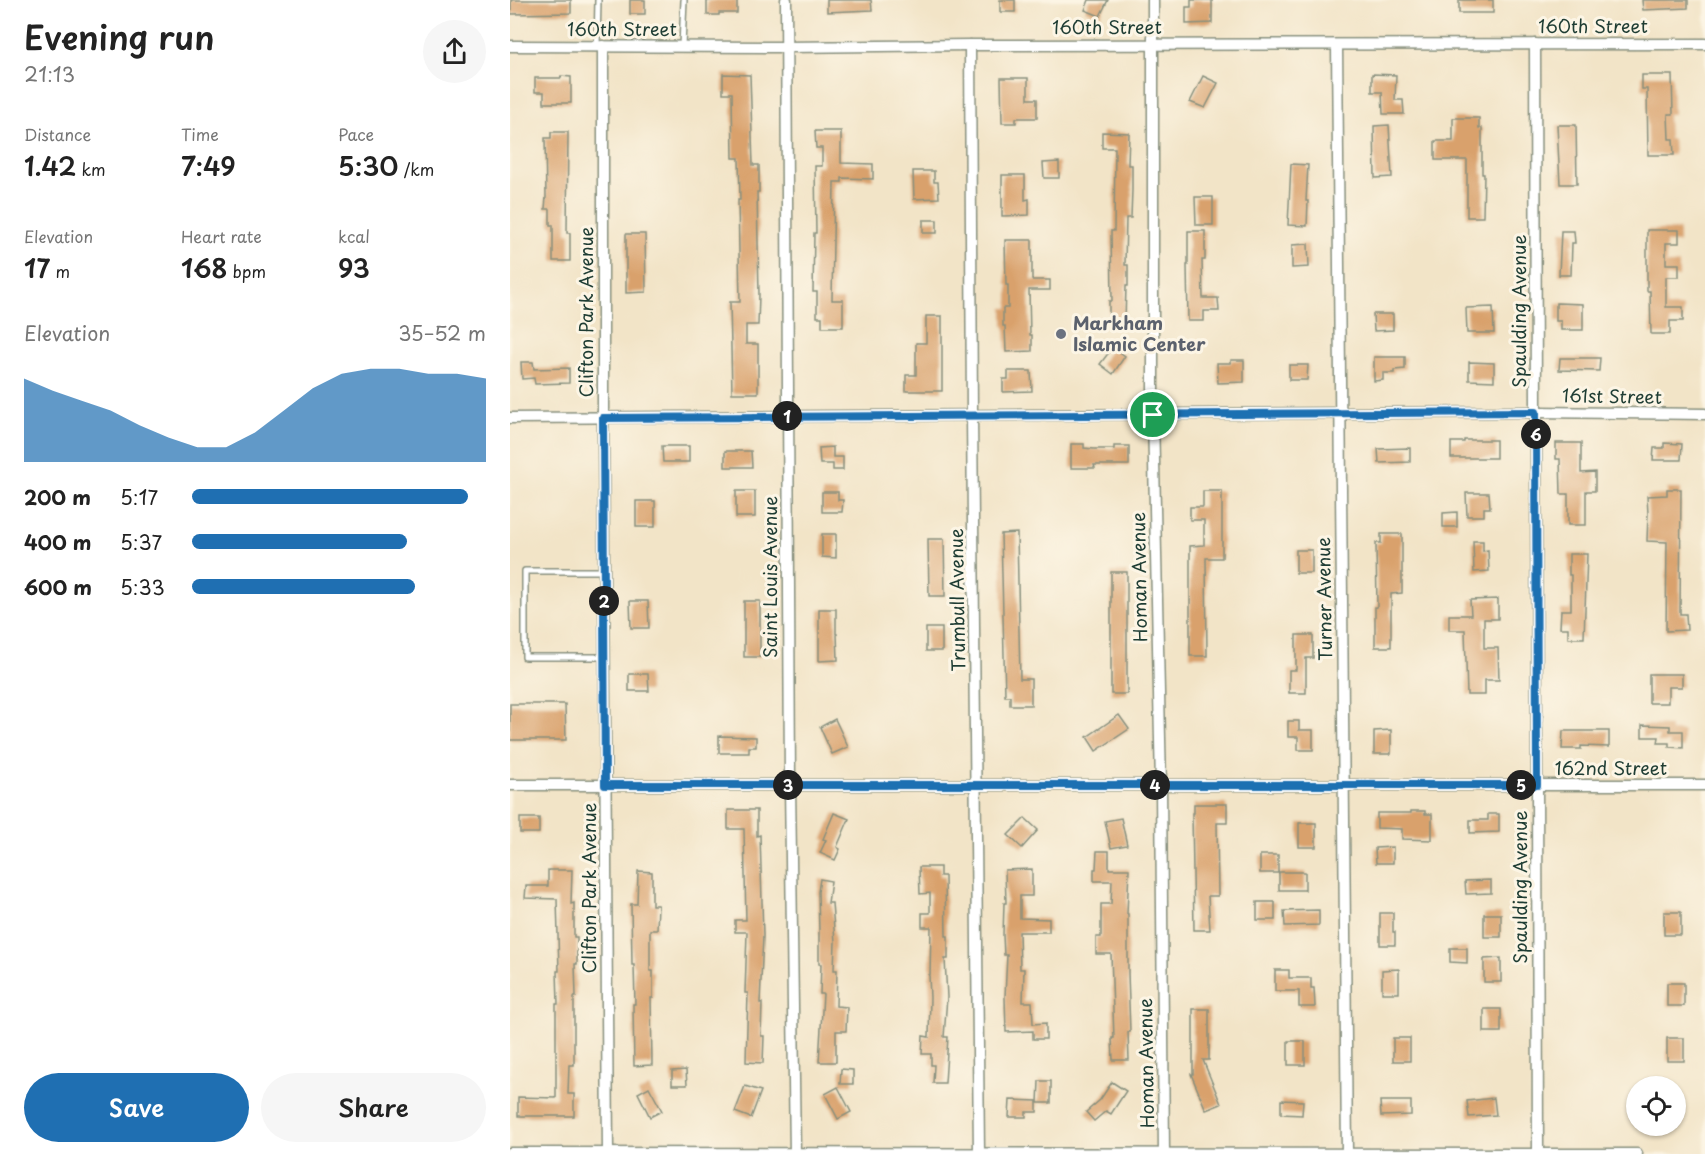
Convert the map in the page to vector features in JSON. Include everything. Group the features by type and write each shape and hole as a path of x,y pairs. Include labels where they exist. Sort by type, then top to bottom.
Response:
{"street":[{"name":"Saint Louis Avenue","path":"786,0 787,416 795,1154"},
{"name":"Homan Avenue","path":"1153,0 1153,415 1161,785 1164,1154"},
{"name":"Spaulding Avenue","path":"1535,44 1538,1154"},
{"name":"160th Street","path":"510,46 1705,44"},
{"name":"Trumbull Avenue","path":"970,45 979,1154"},
{"name":"Turner Avenue","path":"1337,45 1347,1154"},
{"name":"Clifton Park Avenue","path":"600,46 608,1154"},
{"name":"161st Street","path":"510,418 1536,412 1705,414"},
{"name":"162nd Street","path":"510,785 1705,785"},
{"path":"510,1154 1637,1154"}],"lane":[{"path":"598,0 600,46"},
{"path":"682,46 684,0"},
{"path":"604,571 525,571 525,657 605,657"}],"building":[{"path":"511,0 571,0 571,13 511,14"},
{"path":"630,0 645,0 645,14 630,14"},
{"path":"737,0 737,13 707,15 707,1"},
{"path":"827,0 871,0 872,10 827,12"},
{"path":"1000,0 1015,0 1015,12 1000,12"},
{"path":"1089,0 1108,0 1100,16 1085,10"},
{"path":"1191,0 1212,0 1212,23 1186,24 1186,7 1191,7"},
{"path":"1459,0 1493,0 1493,13 1459,13"},
{"path":"1642,0 1688,0 1688,8 1643,10"},
{"path":"723,74 750,75 753,165 759,165 759,192 757,192 759,295 758,325 746,325 746,344 758,344 758,393 732,393 730,302 740,302 739,158 733,158 732,93 723,93"},
{"path":"1372,74 1396,75 1395,100 1403,100 1404,114 1383,114 1382,92 1372,92"},
{"path":"1642,75 1672,75 1673,114 1668,114 1669,139 1673,139 1674,155 1648,155 1647,89 1642,89"},
{"path":"561,76 571,77 571,103 544,103 544,92 535,92 535,78 561,78"},
{"path":"1203,76 1218,83 1205,108 1190,102"},
{"path":"1001,78 1028,78 1028,99 1037,99 1037,118 1016,118 1016,123 1002,123"},
{"path":"1453,118 1479,118 1479,128 1482,128 1482,174 1484,174 1483,217 1467,217 1467,160 1435,160 1435,141 1453,141"},
{"path":"1389,125 1392,177 1375,178 1374,126"},
{"path":"1557,125 1576,125 1577,184 1560,184"},
{"path":"815,131 841,131 841,163 873,164 873,179 842,178 842,182 834,182 832,300 843,300 843,327 822,327 822,317 817,317 817,292 813,292 814,233 816,233 815,166 822,166 822,148 816,148"},
{"path":"551,132 568,132 567,233 570,233 570,261 553,261 553,225 550,225 550,209 545,209 545,138 551,138"},
{"path":"1102,132 1129,133 1128,165 1132,165 1132,190 1131,218 1126,218 1125,265 1128,265 1128,286 1126,286 1125,323 1109,323 1109,301 1112,301 1111,231 1114,231 1115,148 1102,148"},
{"path":"1059,162 1059,178 1044,178 1043,163"},
{"path":"1291,164 1308,165 1307,226 1288,225"},
{"path":"913,171 934,171 934,182 938,182 939,198 914,199"},
{"path":"1002,175 1025,175 1025,200 1029,199 1029,215 1002,216"},
{"path":"1195,197 1213,197 1213,225 1196,225"},
{"path":"923,220 937,220 937,233 923,233"},
{"path":"1647,230 1679,230 1679,243 1666,243 1666,264 1679,264 1679,277 1666,277 1666,307 1683,307 1683,321 1670,321 1670,334 1651,334 1650,291 1647,291"},
{"path":"1188,231 1205,231 1205,260 1202,260 1203,298 1218,298 1219,311 1204,311 1204,321 1188,321"},
{"path":"1561,231 1574,231 1575,243 1572,243 1571,275 1559,275"},
{"path":"626,234 645,234 646,292 626,293"},
{"path":"1005,240 1032,240 1032,280 1050,280 1050,290 1029,290 1032,351 1006,352 1005,326 1003,326 1003,308 1008,308"},
{"path":"1308,244 1309,267 1292,268 1292,245"},
{"path":"1556,303 1583,304 1583,330 1561,330 1561,321 1556,321"},
{"path":"1493,307 1494,333 1467,333 1466,308"},
{"path":"1373,314 1393,314 1393,330 1374,331"},
{"path":"926,316 942,316 942,391 906,391 906,375 916,375 916,343 926,343"},
{"path":"1113,347 1125,356 1113,374 1100,364"},
{"path":"1374,357 1405,357 1405,369 1394,370 1394,373 1383,373 1383,380 1374,381"},
{"path":"1560,358 1600,358 1599,371 1559,370"},
{"path":"1231,360 1244,360 1244,382 1218,383 1217,363 1231,363"},
{"path":"521,362 533,362 534,369 569,368 569,383 535,384 534,378 522,379"},
{"path":"1469,362 1494,363 1494,381 1469,380"},
{"path":"1289,365 1308,365 1307,380 1289,380"},
{"path":"1008,371 1031,371 1032,391 1003,392 1003,379 1008,379"},
{"path":"1464,440 1496,440 1496,458 1451,458 1451,442 1464,442"},
{"path":"1556,443 1581,443 1581,473 1595,472 1595,491 1586,491 1586,525 1568,525 1568,494 1561,494 1560,459 1556,459"},
{"path":"1664,443 1682,444 1681,460 1653,460 1654,448 1664,448"},
{"path":"1071,444 1084,444 1084,448 1094,449 1129,446 1129,465 1094,465 1095,468 1071,468"},
{"path":"662,446 689,446 689,462 663,462"},
{"path":"833,447 833,457 843,457 843,470 833,470 833,464 820,464 819,448"},
{"path":"1410,448 1410,462 1379,463 1378,449"},
{"path":"725,451 751,451 752,467 725,467"},
{"path":"1667,489 1681,489 1680,614 1686,614 1687,630 1666,631 1667,542 1647,541 1647,496 1667,495"},
{"path":"736,491 755,491 755,517 736,517"},
{"path":"1203,491 1222,491 1222,558 1206,558 1207,656 1190,656 1190,546 1204,545 1204,520 1190,520 1190,507 1203,507"},
{"path":"822,492 838,492 838,500 843,500 842,512 822,512"},
{"path":"1466,493 1489,493 1490,508 1484,508 1484,516 1467,516"},
{"path":"636,501 655,501 655,527 636,527"},
{"path":"1457,512 1457,527 1443,527 1443,513"},
{"path":"1017,533 1020,679 1031,679 1031,705 1010,705 1010,696 1005,696 1001,534"},
{"path":"822,534 836,534 836,558 822,557"},
{"path":"1381,534 1402,534 1402,593 1391,594 1391,647 1375,647 1376,543 1381,543"},
{"path":"928,539 944,539 945,596 929,596"},
{"path":"1473,541 1483,541 1483,551 1488,550 1489,571 1474,572"},
{"path":"1296,550 1312,550 1312,573 1296,573"},
{"path":"1569,554 1587,554 1584,638 1568,638 1568,628 1560,628 1561,610 1571,610"},
{"path":"1111,572 1127,572 1127,694 1111,694"},
{"path":"1498,599 1498,619 1484,619 1484,648 1498,648 1499,680 1485,680 1485,695 1467,695 1465,630 1449,630 1449,615 1471,615 1470,600"},
{"path":"630,601 648,601 649,628 631,628"},
{"path":"744,601 760,601 760,657 744,657"},
{"path":"819,609 836,609 838,660 819,661"},
{"path":"926,628 942,628 942,651 926,651"},
{"path":"1296,635 1313,635 1313,658 1306,658 1306,693 1289,693 1289,670 1296,670"},
{"path":"629,674 648,674 649,691 629,691"},
{"path":"1649,674 1682,674 1682,687 1668,687 1668,703 1649,703"},
{"path":"510,704 565,704 566,740 510,740"},
{"path":"1119,715 1129,729 1096,751 1087,737"},
{"path":"835,719 848,747 832,754 820,727"},
{"path":"1288,721 1299,721 1299,730 1313,730 1313,750 1298,750 1298,737 1288,737"},
{"path":"1642,725 1670,726 1670,731 1683,731 1683,748 1669,747 1669,743 1658,743 1659,737 1642,737"},
{"path":"1391,730 1391,754 1374,754 1374,731"},
{"path":"1563,731 1609,731 1609,747 1581,746 1581,749 1562,749"},
{"path":"719,736 756,737 756,747 749,747 749,753 719,753"},
{"path":"1194,804 1227,804 1227,823 1217,823 1218,896 1208,896 1210,930 1194,930 1192,813 1194,813"},
{"path":"728,810 757,810 757,836 760,835 763,936 760,1003 762,1003 761,1036 764,1036 763,1063 746,1062 747,932 735,932 735,920 746,920 744,829 728,829"},
{"path":"1411,811 1425,811 1425,814 1432,814 1432,840 1402,839 1402,829 1377,828 1377,813 1411,813"},
{"path":"834,813 849,819 837,847 840,849 835,860 820,853"},
{"path":"1488,814 1499,814 1499,832 1470,833 1470,820 1488,820"},
{"path":"520,818 539,818 539,833 520,833"},
{"path":"1025,818 1038,830 1022,848 1008,835"},
{"path":"1121,818 1127,845 1111,848 1105,821"},
{"path":"1299,823 1316,823 1316,847 1299,847"},
{"path":"1393,847 1393,863 1376,863 1375,848"},
{"path":"1097,851 1109,851 1109,869 1129,869 1127,914 1129,1060 1113,1060 1111,954 1096,954 1096,937 1101,937 1101,904 1111,904 1112,881 1094,881"},
{"path":"1260,855 1278,855 1278,873 1260,873"},
{"path":"919,867 940,867 940,876 945,876 948,959 945,959 947,997 944,1037 948,1037 945,1083 933,1083 934,1065 931,1065 931,1054 922,1054 923,1036 929,1037 931,927 922,927 922,913 930,913 930,893 920,894"},
{"path":"1032,869 1032,896 1020,896 1020,918 1049,919 1049,932 1019,932 1020,969 1024,969 1023,1002 1032,1002 1033,1024 1046,1023 1046,1039 1033,1039 1033,1031 1006,1032 1007,955 1004,955 1003,935 1004,903 1006,903 1005,870"},
{"path":"548,870 572,870 571,904 574,903 577,964 575,964 576,997 574,997 574,1065 569,1065 568,1094 574,1094 574,1116 518,1116 518,1097 556,1098 556,1004 558,1004 557,971 559,971 557,899 525,898 526,886 548,886"},
{"path":"638,871 652,872 652,905 658,905 657,930 650,930 650,971 653,971 652,1065 634,1066 633,1004 635,1004 631,904 637,904"},
{"path":"1279,872 1305,872 1305,890 1279,890"},
{"path":"820,879 831,881 828,903 832,903 835,942 834,970 837,970 836,1006 847,1007 846,1031 836,1031 836,1062 819,1062 823,994 820,994 821,964 819,964 818,892"},
{"path":"1491,880 1491,893 1466,894 1465,881"},
{"path":"1257,902 1275,902 1275,920 1257,920"},
{"path":"1319,910 1319,925 1285,926 1284,911"},
{"path":"1664,912 1681,912 1681,935 1664,935"},
{"path":"1380,913 1393,913 1395,945 1380,945"},
{"path":"1484,914 1501,914 1501,937 1484,937"},
{"path":"1450,948 1467,948 1467,963 1450,962"},
{"path":"1501,958 1501,982 1484,982 1484,959"},
{"path":"1399,969 1399,993 1382,993 1382,970"},
{"path":"1275,970 1289,970 1289,978 1311,978 1315,1007 1299,1007 1299,991 1275,991"},
{"path":"1667,983 1684,983 1684,1006 1667,1006"},
{"path":"1193,1009 1209,1009 1209,1060 1203,1060 1221,1104 1206,1110 1191,1074 1193,1074"},
{"path":"1484,1009 1501,1009 1501,1032 1484,1032"},
{"path":"1393,1038 1410,1038 1410,1061 1393,1061"},
{"path":"1667,1038 1684,1038 1684,1061 1667,1061"},
{"path":"1288,1041 1305,1041 1305,1065 1288,1065"},
{"path":"841,1069 853,1070 853,1084 840,1084"},
{"path":"686,1070 687,1085 672,1085 672,1071"},
{"path":"1039,1081 1051,1081 1051,1103 1038,1103"},
{"path":"1112,1082 1126,1091 1111,1114 1106,1111 1094,1121 1086,1112 1100,1100"},
{"path":"745,1086 761,1091 751,1118 735,1112"},
{"path":"649,1087 662,1111 650,1117 638,1093"},
{"path":"838,1087 851,1112 838,1119 825,1094"},
{"path":"1494,1098 1496,1115 1469,1117 1467,1101"},
{"path":"1010,1100 1037,1101 1037,1112 1026,1112 1026,1117 1009,1117"},
{"path":"1281,1100 1303,1101 1302,1115 1281,1114"},
{"path":"1380,1101 1411,1101 1411,1115 1381,1116"}],"place":[{"name":"Markham Islamic Center","path":"1061,334"}],"route":[{"path":"1536,412 1537,785 605,785 603,418 1153,415 1536,412"}]}
